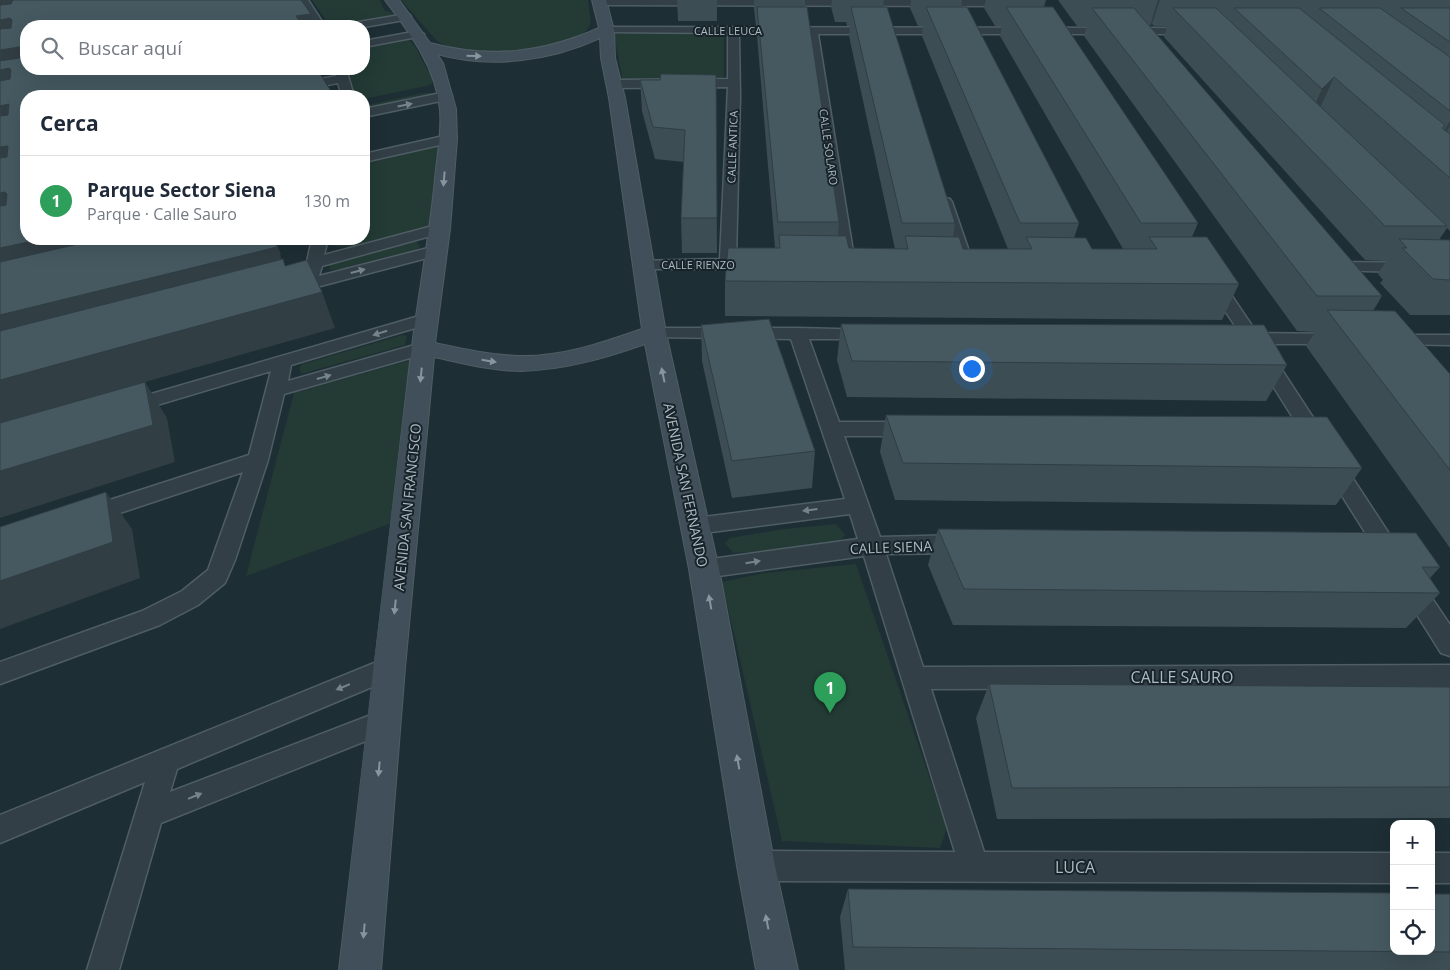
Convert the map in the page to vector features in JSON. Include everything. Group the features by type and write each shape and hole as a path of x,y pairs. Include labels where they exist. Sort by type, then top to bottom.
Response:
{"street":[{"path":"392,0 422,41 445,53 515,56 540,53 572,45 607,30"},
{"path":"599,1 965,1 1025,3"},
{"name":"AVENIDA SAN FERNANDO","path":"599,1 607,30 608,58 619,93 654,333 696,526 756,866 777,970"},
{"path":"303,6 315,20"},
{"path":"370,23 406,17"},
{"path":"1118,17 1143,46"},
{"path":"1046,24 1061,48"},
{"name":"CALLE LEUCA","path":"607,30 812,30 891,35 975,36 1046,24 1130,31 1208,32"},
{"name":"CALLE ANTICA","path":"728,264 733,30"},
{"name":"CALLE SOLARO","path":"812,30 847,264"},
{"path":"370,44 422,41"},
{"name":"AVENIDA SAN FRANCISCO","path":"360,970 388,668 425,348 426,319 438,240 448,139 448,109 444,90 435,63 422,41"},
{"path":"277,90 337,75"},
{"path":"341,75 346,90"},
{"path":"370,101 444,90"},
{"path":"370,111 444,90"},
{"path":"619,93 731,92"},
{"path":"370,157 448,139"},
{"path":"941,190 965,265"},
{"path":"315,263 438,240"},
{"path":"273,294 310,284 438,240"},
{"path":"310,284 319,245"},
{"path":"1432,254 1448,268"},
{"path":"1336,282 1321,263 1448,268"},
{"name":"CALLE RIENZO","path":"644,264 767,264"},
{"path":"827,264 866,264"},
{"path":"946,265 985,265"},
{"path":"1202,265 1309,426 1370,538 1450,646"},
{"path":"113,412 426,319"},
{"path":"277,390 425,348 502,363 563,359 596,353 654,333 887,334"},
{"path":"798,333 872,546 974,866"},
{"path":"1223,337 1355,339"},
{"path":"1396,354 1378,337 1450,340"},
{"path":"0,673 151,618 190,598 217,576 258,460 283,362"},
{"path":"1289,426 1309,426"},
{"path":"832,429 931,428"},
{"path":"74,521 258,460"},
{"path":"696,526 858,505"},
{"name":"CALLE SIENA","path":"704,569 829,550 872,546 981,544"},
{"path":"0,829 388,668"},
{"name":"CALLE SAURO","path":"914,678 1450,676"},
{"path":"150,814 384,722"},
{"path":"103,970 166,759"},
{"name":"LUCA","path":"756,866 1390,868"},
{"path":"1435,868 1450,868"}],"green space":[{"path":"312,0 380,0 384,10 393,13 393,15 366,20 326,20"},
{"path":"401,0 588,0 591,23 587,30 577,39 512,54 456,50 437,41"},
{"path":"614,34 724,34 724,81 623,82"},
{"path":"408,38 416,48 433,81 431,85 370,98 370,90 353,90 348,75 370,75 370,46"},
{"path":"423,93 432,93 433,95 429,98 370,108 370,104"},
{"path":"440,146 430,225 426,228 370,243 370,162"},
{"path":"416,241 420,246 418,250 343,269 329,270 334,262"},
{"path":"331,245 358,245 352,246 341,247"},
{"path":"402,335 407,336 405,345 301,374 299,367 303,364"},
{"path":"411,360 395,522 246,576 294,393"},
{"path":"836,524 845,535 839,542 788,549 733,553 725,543 730,538 784,529"},
{"path":"856,564 947,828 940,848 782,841 722,582 764,573"}],"building":[{"path":"13,0 301,0 311,14 296,16 299,20 20,20 20,47 0,50 0,29 11,28 12,20 10,18 0,20 0,5 11,4"},
{"path":"757,7 807,7 839,222 778,222"},
{"path":"851,7 887,7 955,223 902,223"},
{"path":"926,7 967,7 1079,223 1020,223"},
{"path":"1006,7 1053,7 1198,223 1141,223"},
{"path":"1092,8 1134,8 1382,296 1317,296"},
{"path":"1173,8 1216,8 1447,226 1385,226"},
{"path":"1234,8 1299,8 1445,125 1442,128 1450,134 1450,178 1334,77 1322,89"},
{"path":"1319,8 1380,8 1450,57 1450,111"},
{"path":"1401,8 1450,8 1450,42"},
{"path":"20,58 20,75 321,75 330,90 20,90 20,244 0,248 0,206 6,205 7,194 5,192 0,193 0,158 7,157 8,146 0,147 0,116 8,115 9,104 0,106 0,81 10,79 11,70 9,68 0,70 0,61"},
{"path":"661,74 716,75 717,218 681,218 685,130 653,127 640,80 660,80"},
{"path":"779,235 846,236 849,248 908,249 905,236 959,237 963,249 1032,249 1026,237 1086,238 1092,249 1157,249 1149,237 1207,237 1239,284 725,281 728,248 780,248"},
{"path":"1399,239 1450,240 1450,280 1433,279 1402,248 1407,248"},
{"path":"74,245 276,245 277,247 0,315 0,262"},
{"path":"283,259 285,266 307,260 322,292 0,380 0,331"},
{"path":"1327,310 1395,311 1450,374 1450,470"},
{"path":"769,319 815,451 732,461 701,325"},
{"path":"841,324 1264,325 1287,365 852,361"},
{"path":"145,382 153,425 0,471 0,423"},
{"path":"886,415 1327,417 1362,468 903,463"},
{"path":"106,492 113,542 0,581 0,527"},
{"path":"938,529 1416,533 1440,567 1422,567 1440,593 964,589"},
{"path":"989,684 1450,687 1450,787 1012,788"},
{"path":"848,889 1390,893 1390,951 853,947"},
{"path":"1435,894 1450,894 1450,952 1435,952"}],"place":[{"name":"Parque Sector Siena","path":"830,713"}]}
